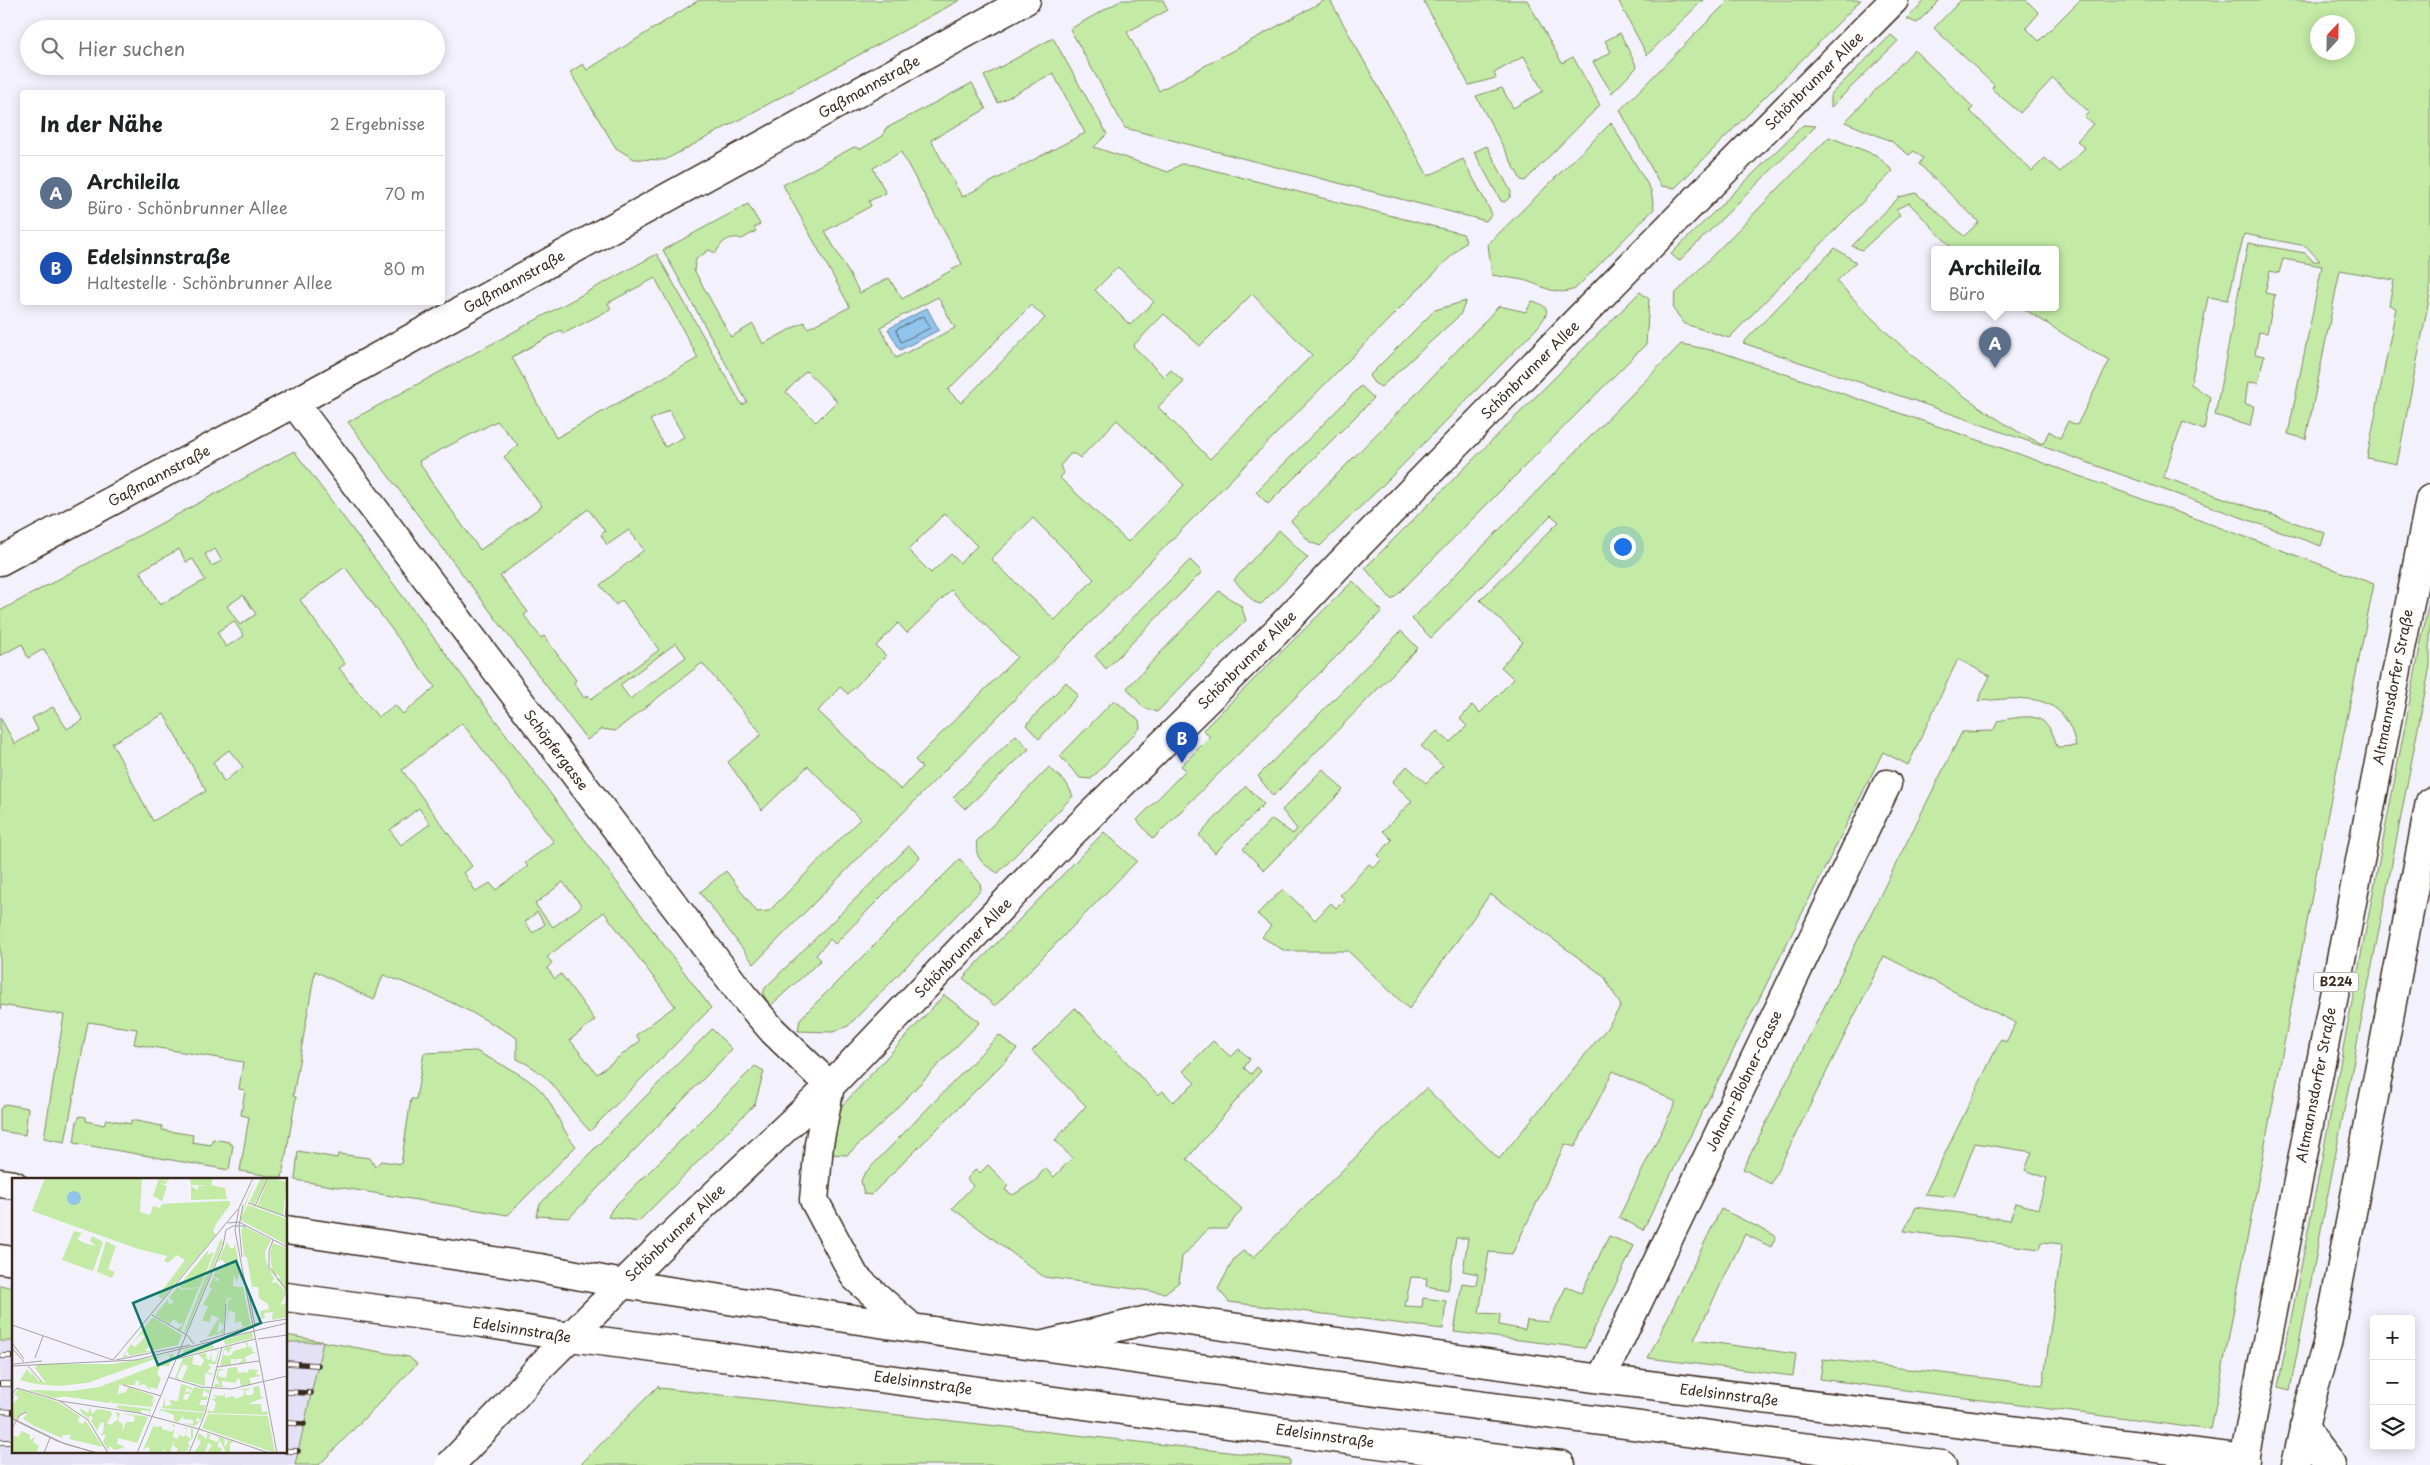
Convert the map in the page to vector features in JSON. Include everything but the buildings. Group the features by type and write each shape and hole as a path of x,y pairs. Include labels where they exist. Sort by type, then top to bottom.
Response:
{"street":[{"name":"Gaßmannstraße","path":"0,561 294,403 1026,0"},
{"name":"Schönbrunner Allee","path":"450,1465 502,1411 539,1368 672,1235 830,1086 1068,836 1276,632 1642,254 1894,0"},
{"name":"Schöpfergasse","path":"294,403 743,996 773,1031 830,1086"},
{"name":"Altmannsdorfer Straße","path":"2244,1462 2430,499"},
{"name":"Johann-Blobner-Gasse","path":"1602,1379 1887,784"},
{"path":"2296,1465 2304,1426 2327,1344 2430,802"},
{"path":"830,1086 819,1144 814,1200 855,1277 912,1328"},
{"name":"Edelsinnstraße","path":"288,1230 540,1268 623,1284 1038,1346 1942,1465"},
{"name":"Edelsinnstraße","path":"288,1297 483,1323 570,1337 1376,1443 1561,1465"},
{"name":"Edelsinnstraße","path":"1038,1346 1160,1316 1602,1379 2244,1462"},
{"path":"2304,1426 2331,1465"}],"shaded area":[{"path":"0,1341 12,1341 12,1452 288,1452 288,1342 324,1342 295,1465 0,1465"}],"green space":[{"path":"699,0 960,0 665,160 634,159 616,148 570,72 583,64 587,70"},
{"path":"1122,0 1163,0 1168,10 1127,32 1159,91 1325,0 1330,0 1428,176 1463,159 1492,214 1486,221 1125,128 1070,29"},
{"path":"1423,0 1527,0 1562,63 1573,57 1600,105 1525,181 1521,180 1476,96 1502,88 1513,108 1543,91 1524,56 1494,73 1496,78 1469,85"},
{"path":"1618,0 1703,0 1647,55"},
{"path":"1729,0 1861,0 1675,188 1661,186 1620,110"},
{"path":"1925,0 1940,0 1917,23 1907,19"},
{"path":"1961,0 2026,0 2039,13 2026,28 2039,41 2080,0 2430,0 2430,294 2397,464 2367,458 2396,308 2389,305 2394,280 2340,270 2306,439 2288,434 2322,266 2283,259 2279,273 2270,271 2265,293 2275,295 2267,333 2259,332 2255,354 2264,356 2258,383 2248,382 2245,404 2254,406 2250,426 2215,415 2248,243 2305,253 2313,261 2320,261 2306,246 2244,234 2228,300 2208,297 2191,384 2210,397 2204,430 2183,422 2163,477 2325,533 2321,546 1924,404 1743,343 1835,248 1856,262 1837,281 1903,348 1958,392 2009,426 2043,444 2049,431 2060,438 2068,421 2077,425 2110,360 2089,350 2027,311 2059,311 2059,246 1950,246 1909,203 1896,209 1900,215 1862,250 1852,246 1899,197 1916,193 1964,236 1979,222 1919,164 1923,158 1914,151 1909,155 1891,141 1845,122 1914,50 1973,107 1970,111 2032,171 2045,158 2060,172 2085,148 2077,141 2093,124 2084,117 2089,112 2053,78 2020,113 1992,89 1994,85 1934,28"},
{"path":"1620,33 1637,67 1612,93 1593,62 1611,52 1605,41"},
{"path":"1891,35 1898,41 1831,107 1831,94"},
{"path":"1053,38 1107,134 1094,147 1168,172 1181,164 1193,165 1463,234 1466,241 754,964 700,892 726,871 757,912 769,911 860,819 808,766 762,810 728,762 762,734 702,663 615,731 602,729 587,740 348,422 657,254 742,405 747,402 663,250 748,204 760,224 754,228 756,231 742,239 733,238 726,240 716,253 709,250 696,259 694,270 731,337 753,324 763,344 804,322 808,328 850,307 783,185 854,147 861,149 883,136 885,129 972,83 986,109 931,140 962,197 1085,133 1053,73 998,103 984,76","holes":["901,152 962,264 902,299 889,278 860,293 825,231 871,206 869,201 886,193 873,168","1118,267 1154,302 1130,325 1095,290","655,278 698,358 556,438 512,357 561,330 563,334 611,309 608,303","1252,294 1312,355 1210,459 1158,407 1184,382 1171,370 1164,377 1133,346 1164,314 1200,346","938,297 955,328 896,358 880,327","1031,305 1045,318 961,403 948,390","806,371 837,401 816,422 786,392","669,410 684,437 665,447 650,420","1117,420 1184,485 1128,542 1060,478 1064,473 1060,466 1070,454 1075,454 1080,458","497,421 518,445 504,457 542,506 480,550 430,480 419,461","588,509 605,531 601,535 607,545 629,530 644,550 600,585 616,605 622,600 659,650 591,699 588,695 584,698 574,683 576,680 544,636 541,638 524,615 528,612 500,576","945,513 977,546 960,563 951,554 931,573 908,550","1033,518 1094,579 1055,620 991,559","951,590 1017,657 915,760 922,767 901,790 818,711 840,687 848,694 886,656 876,646 898,623 907,633","676,643 686,657 630,699 620,685"]},
{"path":"1611,123 1651,190 1654,209 1575,289 1562,292 1555,291 1523,280 1492,275 1488,244"},
{"path":"1803,125 1816,126 1679,261 1671,254"},
{"path":"1829,137 1876,155 1893,171 1729,338 1685,324 1673,309 1675,294"},
{"path":"1487,146 1511,192 1510,197 1505,202 1501,201 1474,152"},
{"path":"1640,292 1649,299 1646,344 1392,600 1365,568"},
{"path":"1466,301 1460,315 1381,387 1374,383 1369,376 1435,310"},
{"path":"1532,301 1546,308 1546,315 1537,328 1383,485 1320,546 1310,542 1291,521 1499,306 1526,312"},
{"path":"1681,344 1721,352 2016,453 2374,584 2321,848 2211,1430 1820,1379 1823,1359 2043,1385 2062,1244 2042,1242 2040,1249 1904,1231 1916,1207 2010,1220 2016,1203 2038,1209 2047,1178 2025,1170 2032,1152 1975,1143 1954,1197 1925,1194 2001,1039 2006,1042 2016,1023 1884,956 1771,1184 1743,1169 1962,732 1993,731 1998,721 2028,717 2043,721 2048,726 2057,747 2076,746 2070,728 2062,714 2052,706 2040,701 2026,699 1978,701 1990,676 1958,659 1908,765 1883,752 1643,1230 1619,1217 1676,1102 1613,1071 1575,1147 1565,1144 1512,1254 1489,1252 1479,1313 1500,1314 1499,1325 1525,1330 1527,1320 1549,1322 1566,1287 1581,1293 1609,1236 1634,1246 1585,1348 1454,1332 1462,1283 1476,1285 1478,1274 1463,1271 1468,1238 1456,1238 1448,1290 1426,1286 1427,1278 1411,1277 1405,1306 1422,1307 1423,1298 1446,1301 1443,1329 1229,1302 1218,1289 1234,1259 1243,1251 1254,1257 1426,1088 1499,1159 1607,1028 1621,1006 1604,976 1490,894 1409,1009 1348,951 1285,951 1262,937 1271,926 1257,914 1283,889 1315,920 1331,903 1336,908 1345,899 1340,895 1369,864 1374,868 1382,859 1378,855 1392,840 1383,831 1412,801 1392,782 1407,766 1426,783 1443,766 1421,746 1437,731 1450,742 1467,726 1460,719 1472,705 1480,713 1514,679 1501,667 1523,642 1480,600 1559,522 1551,515 1431,638 1412,619"},
{"path":"1361,386 1374,398 1268,504 1256,492"},
{"path":"294,451 711,1008 590,1131 550,1082 530,1066 517,1059 517,1038 501,1028 435,995 383,975 374,1000 315,971 293,1096 296,1097 282,1178 240,1171 249,1117 241,1115 245,1090 239,1089 243,1062 134,1044 137,1029 88,1022 65,1142 44,1138 64,1015 1,1005 0,1009 0,717 15,744 38,730 32,718 53,707 67,729 83,720 44,649 28,658 22,644 0,656 0,611","holes":["179,549 186,562 193,559 205,580 160,605 140,571","215,549 222,561 211,566 205,554","345,567 435,687 403,714 395,705 378,717 339,668 345,664 300,600","243,595 256,614 240,625 227,606","234,621 244,636 226,647 217,632","164,714 206,791 153,821 112,743","462,723 554,842 525,863 528,866 496,890 490,883 476,892 464,873 472,866 402,770","229,750 243,767 224,782 213,762","419,808 430,824 401,845 390,830","563,882 582,906 553,927 535,904","537,912 545,924 533,933 525,922","604,912 675,1006 636,1035 640,1041 597,1074 570,1040 595,1020 561,974 555,979 547,968 552,963 547,957"]},
{"path":"1279,530 1308,558 1261,604 1254,602 1234,580"},
{"path":"1190,560 1202,572 1106,669 1095,656"},
{"path":"1353,581 1382,611 1153,839 1137,820 1186,770 1181,766 1210,737 1203,730"},
{"path":"1219,591 1241,606 1246,620 1157,712 1143,707 1127,688"},
{"path":"2430,596 2430,666 2290,1390 2278,1387"},
{"path":"1401,631 1418,648 1273,796 1258,776"},
{"path":"1066,682 1078,695 1039,739 1026,725"},
{"path":"1114,700 1139,720 1140,728 1091,779 1080,778 1060,756"},
{"path":"1016,735 1029,749 965,809 953,797"},
{"path":"1049,767 1067,784 1073,796 998,873 981,861 976,847 977,841"},
{"path":"1323,769 1343,790 1264,870 1243,849 1272,819 1293,834 1297,829 1282,810"},
{"path":"1246,786 1264,804 1215,853 1199,835"},
{"path":"1104,832 1137,861 995,1006 963,978"},
{"path":"909,846 920,857 835,944 830,939 816,955 821,960 770,1006 763,994 765,988"},
{"path":"960,859 980,883 981,890 848,1026 833,1032 798,1031 800,1019"},
{"path":"944,995 980,1022 880,1125 847,1155 829,1154 829,1130 841,1107"},
{"path":"1075,1008 1158,1095 1163,1091 1173,1102 1195,1083 1183,1071 1213,1041 1231,1057 1239,1049 1250,1059 1244,1068 1251,1074 1257,1067 1261,1071 1187,1159 1242,1209 1226,1229 1208,1229 1182,1257 1179,1282 1165,1293 1044,1277 952,1208 973,1186 967,1179 976,1169 980,1173 988,1165 1008,1185 1005,1190 1013,1195 1035,1181 1045,1168 1054,1177 1072,1158 1055,1140 1086,1106 1032,1051"},
{"path":"712,1029 732,1049 569,1218 536,1216 540,1204"},
{"path":"999,1035 1017,1049 871,1195 864,1194 861,1181 864,1174"},
{"path":"476,1051 521,1075 537,1087 548,1099 566,1133 576,1146 508,1215 295,1180 298,1151 337,1158 338,1154 370,1158 375,1167 381,1161 401,1164 411,1099 416,1099 424,1053"},
{"path":"755,1066 764,1071 755,1104 639,1221 608,1217 612,1209"},
{"path":"5,1104 28,1108 25,1135 0,1131 0,1109"},
{"path":"80,1116 86,1117 86,1121 104,1125 106,1119 131,1124 131,1120 162,1126 162,1130 193,1135 192,1142 211,1145 213,1139 229,1142 229,1144 233,1145 229,1170 74,1143 77,1121"},
{"path":"1721,1209 1776,1236 1771,1247 1745,1234 1694,1340 1796,1354 1793,1376 1648,1358"},
{"path":"0,1285 12,1288 12,1341 0,1341"},
{"path":"288,1335 409,1357 417,1364 319,1465 295,1465 323,1342 288,1342"},
{"path":"659,1385 659,1388 1290,1459 1290,1465 580,1465"}],"water":[{"path":"927,308 939,330 900,350 888,329"}],"railway":[{"path":"0,1356 12,1356"},
{"path":"288,1363 318,1365"},
{"path":"0,1384 12,1384"},
{"path":"288,1392 311,1393"},
{"path":"0,1411 12,1412"},
{"path":"288,1423 304,1424"},
{"path":"0,1442 12,1442"},
{"path":"288,1451 298,1451"}],"place":[{"name":"Archileila","path":"1995,368"},
{"name":"Edelsinnstraße","path":"1182,763"}]}
